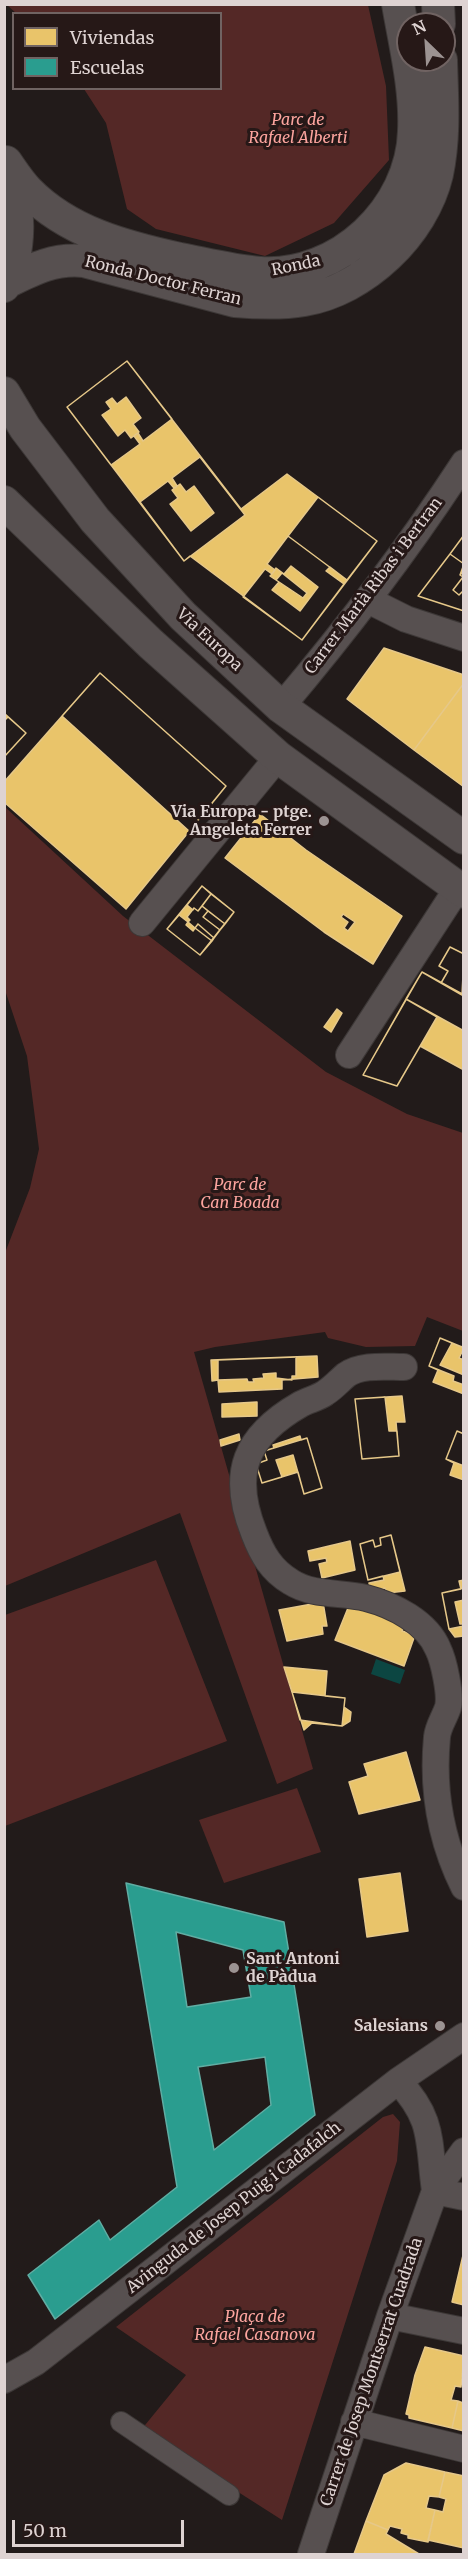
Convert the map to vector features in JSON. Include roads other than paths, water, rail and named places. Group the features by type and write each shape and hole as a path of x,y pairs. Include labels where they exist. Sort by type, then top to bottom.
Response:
{"street":[{"name":"Ronda","path":"5,160 27,191 67,223 96,235 172,257 262,273 316,264 343,252 363,238 385,213 399,190 414,132 406,52 398,4"},
{"name":"Ronda Doctor Ferran","path":"6,284 45,264 78,260 235,300 258,303 305,300 360,277 397,245 412,227 427,202 436,176 443,141 441,72"},
{"path":"5,160 15,191 18,222 15,252 6,284"},
{"name":"Via Europa","path":"4,393 25,428 95,520 183,616 281,707 464,838"},
{"name":"Carrer Marià Ribas i Bertran","path":"281,707 368,600 421,530 464,463"},
{"path":"4,502 151,644 278,757 460,891 349,1055"},
{"path":"368,600 406,619 464,638"},
{"path":"142,922 278,757"},
{"path":"404,1367 364,1368 348,1373 326,1393 282,1416 264,1432 251,1451 242,1472 242,1497 262,1555 282,1576 293,1584 317,1592 366,1598 389,1607 413,1620 431,1635 456,1702 438,1733 435,1774 439,1817 448,1855 464,1887"},
{"name":"Avinguda de Josep Puig i Cadafalch","path":"4,2380 36,2362 398,2081 457,2046"},
{"name":"Carrer de Josep Montserrat Cuadrada","path":"398,2081 415,2100 424,2118 431,2141 430,2158 435,2191"},
{"name":"Carrer de Josep Montserrat Cuadrada","path":"311,2554 390,2316 435,2191 464,2151"},
{"path":"435,2191 464,2197"},
{"path":"390,2316 464,2331"},
{"path":"121,2422 229,2495"},
{"path":"354,2422 464,2449"}],"water":[{"path":"376,1659 405,1670 400,1684 371,1674"}],"place":[{"name":"Via Europa - ptge. Angeleta Ferrer","path":"324,821"},
{"name":"Sant Antoni de Pàdua","path":"234,1968"},
{"name":"Salesians","path":"440,2026"}],"park label":[{"name":"Parc de Rafael Alberti","path":"298,129"},
{"name":"Parc de Can Boada","path":"240,1194"},
{"name":"Plaça de Rafael Casanova","path":"255,2326"}]}
